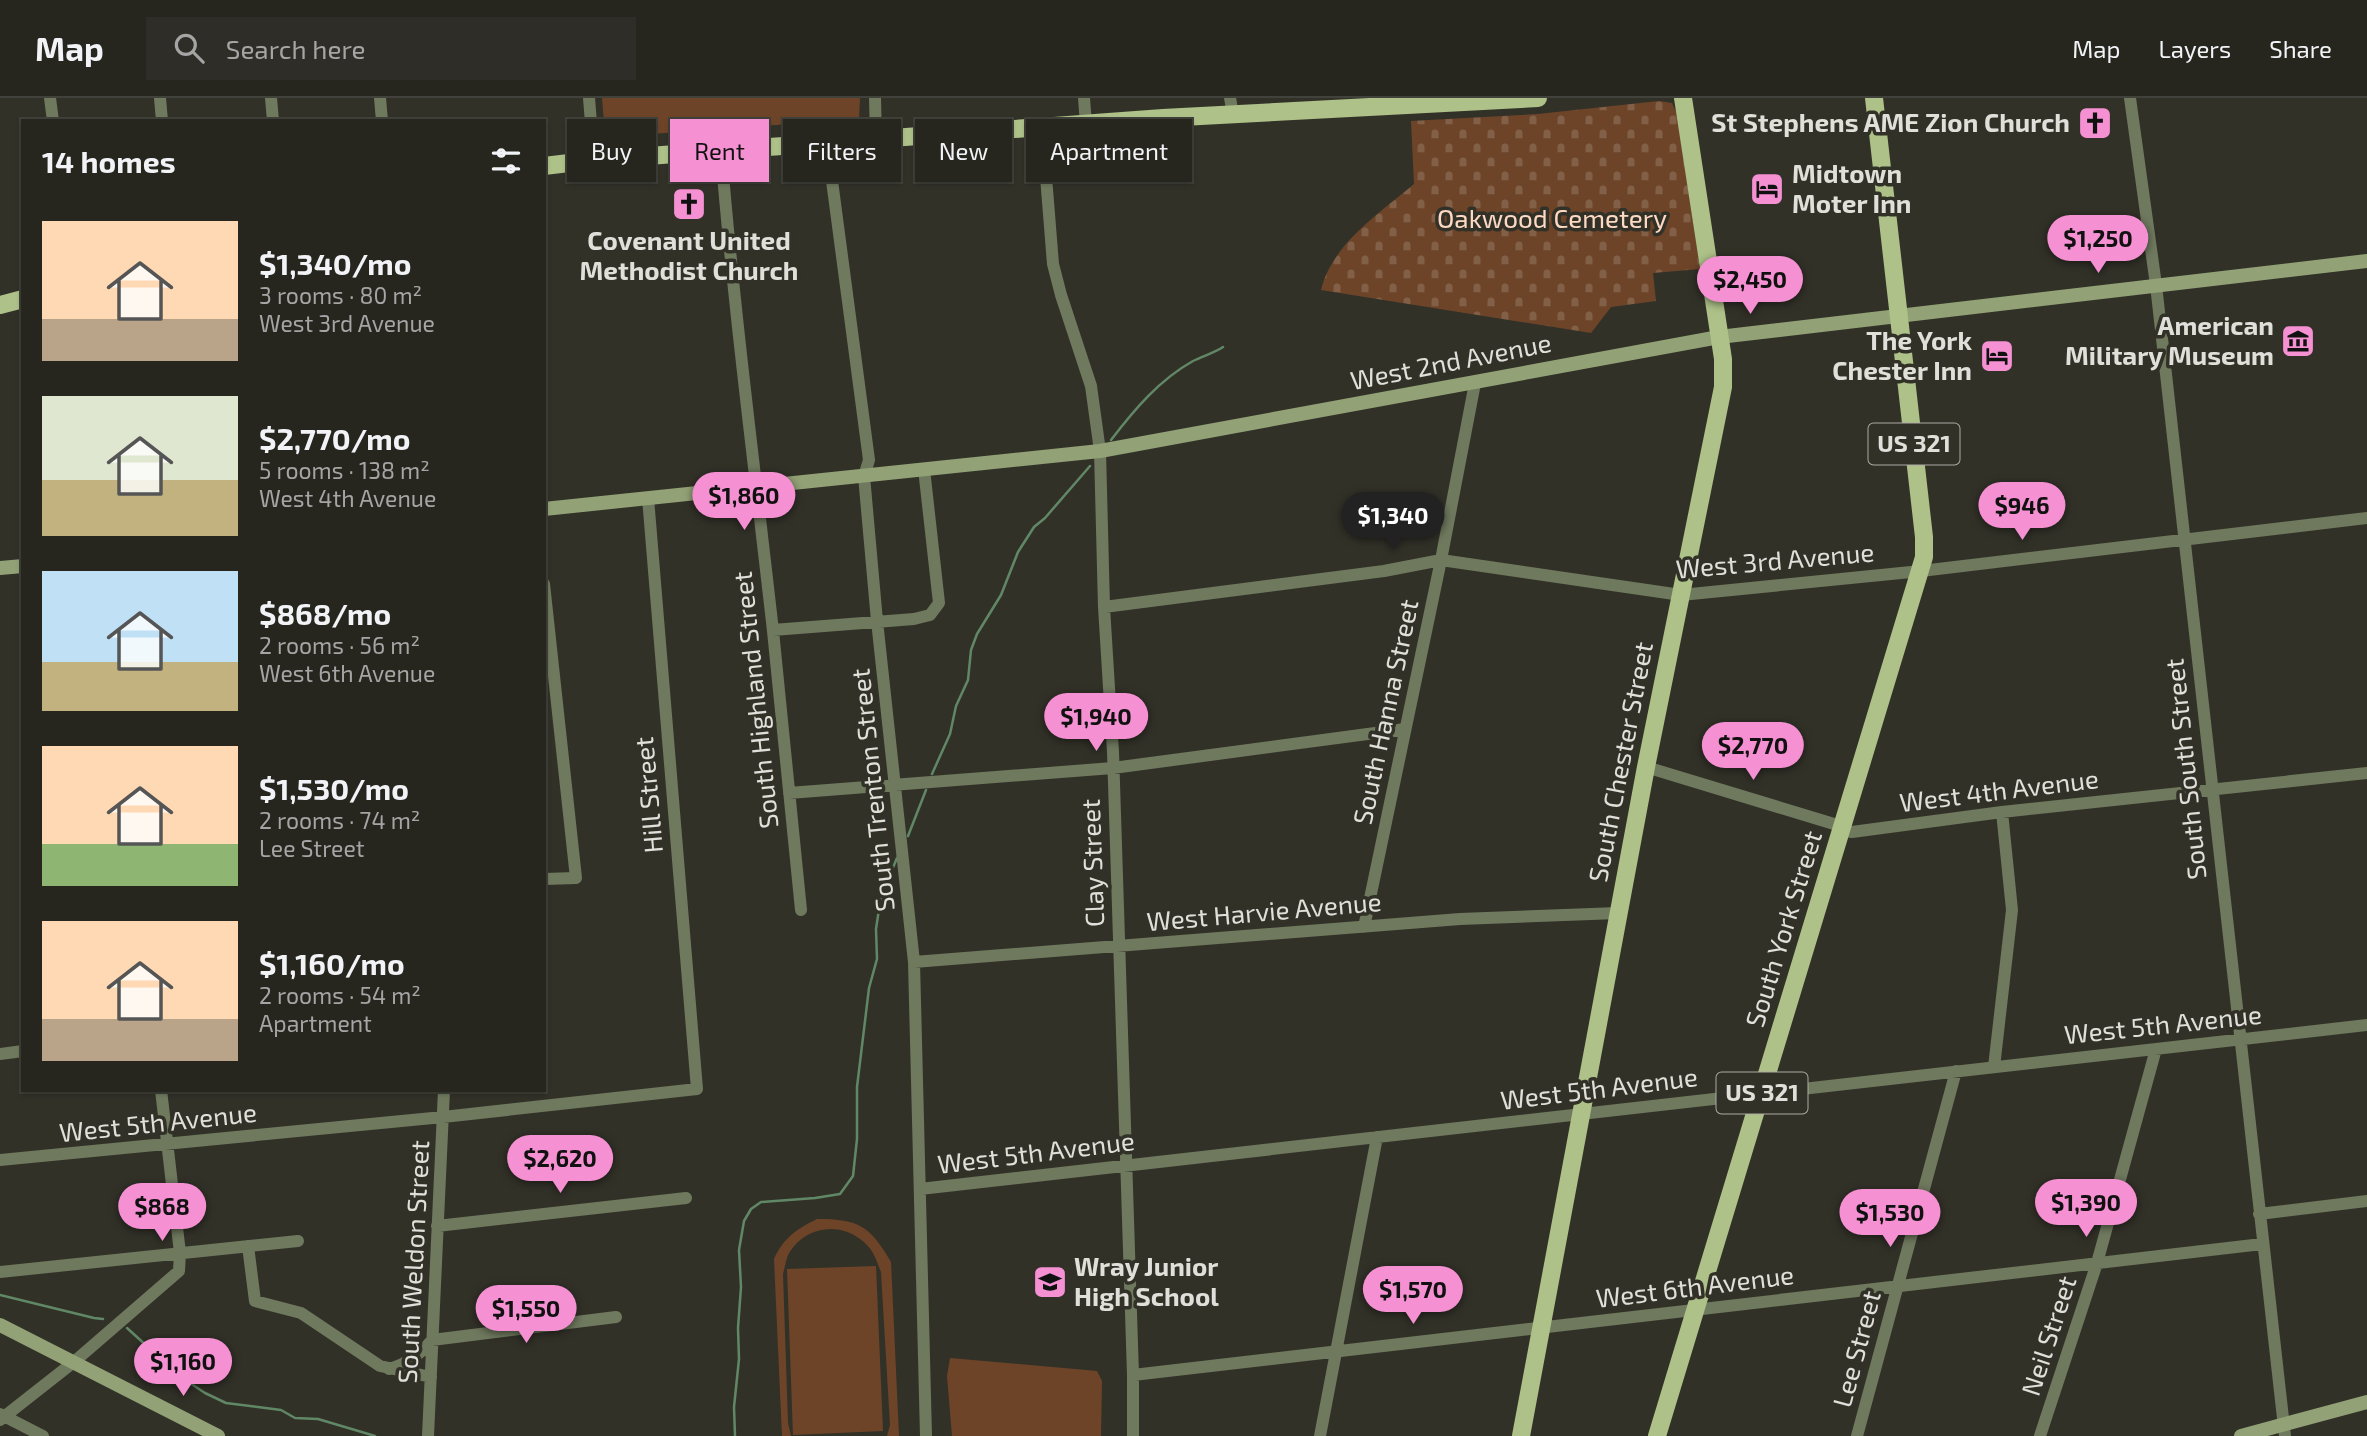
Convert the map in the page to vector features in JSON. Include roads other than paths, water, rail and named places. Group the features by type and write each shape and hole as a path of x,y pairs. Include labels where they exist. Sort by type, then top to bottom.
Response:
{"main road":[{"path":"1127,119 1232,106 1538,98"},
{"name":"South Chester Street","path":"1521,1436 1646,767 1723,387 1724,368 1683,98"},
{"name":"South York Street","path":"1657,1436 1924,557 1924,537 1874,98"},
{"path":"901,137 1026,128"},
{"path":"546,166 567,163"},
{"path":"0,305 21,300"}],"street":[{"path":"50,98 52,119"},
{"path":"160,98 162,119"},
{"path":"271,98 273,119"},
{"path":"589,98 591,119"},
{"path":"875,98 876,119"},
{"path":"1084,98 1086,119"},
{"name":"South South Street","path":"2130,98 2156,285 2284,1430"},
{"path":"382,99 382,119"},
{"name":"South Highland Street","path":"724,182 801,910"},
{"name":"South Trenton Street","path":"832,182 867,440 869,460 864,476 877,621 914,962 926,1436"},
{"name":"Clay Street","path":"1047,182 1054,264 1061,295 1091,386 1100,451 1127,1166 1133,1436"},
{"name":"West 2nd Avenue","path":"546,509 1100,451 1719,337 2367,261"},
{"name":"South Hanna Street","path":"1364,927 1475,383"},
{"path":"773,630 914,619 930,615 939,603 924,469"},
{"name":"Hill Street","path":"648,498 697,1089"},
{"name":"West 3rd Avenue","path":"1104,607 1384,571 1441,560 1681,596 1921,571 2367,518"},
{"path":"0,568 21,566"},
{"path":"546,602 576,878 546,879"},
{"path":"789,793 1113,768 1405,729"},
{"name":"West 4th Avenue","path":"1646,767 1834,824 1841,830 1852,832 2002,812 2367,773"},
{"path":"1994,1067 2012,910 2002,812"},
{"name":"West Harvie Avenue","path":"914,962 1460,919 1618,913"},
{"name":"West 5th Avenue","path":"920,1189 2367,1025"},
{"name":"Neil Street","path":"2040,1436 2097,1263 2156,1049"},
{"path":"0,1054 21,1051"},
{"name":"Lee Street","path":"1857,1436 1956,1072"},
{"name":"West 5th Avenue","path":"0,1160 443,1117 697,1089"},
{"path":"43,1436 1,1417 75,1361 176,1275 181,1266 161,1092"},
{"name":"South Weldon Street","path":"428,1436 444,1092"},
{"path":"1320,1436 1377,1137"},
{"path":"438,1226 686,1198"},
{"path":"2259,1214 2367,1201"},
{"path":"0,1272 298,1241"},
{"name":"West 6th Avenue","path":"1133,1375 2262,1244"},
{"path":"248,1246 255,1301 301,1313 370,1360 389,1369 430,1377"},
{"path":"389,1369 411,1360 432,1340 616,1317"},
{"path":"0,1325 218,1436"},
{"path":"2241,1436 2284,1430 2367,1402"}],"waterway":[{"path":"1111,440 1158,386 1193,361 1223,347"},
{"path":"932,774 950,734 956,706 968,680 971,650 977,634 1001,595 1018,552 1034,527 1090,466"},
{"path":"908,836 926,790"},
{"path":"735,1436 734,1407 739,1359 741,1287 739,1250 744,1221 751,1209 761,1202 840,1194 853,1176 857,1139 857,1087 869,988 877,959 876,929 881,896 897,858"},
{"path":"0,1295 103,1319"},
{"path":"127,1328 181,1377 226,1403 281,1410 295,1418 318,1419 375,1436"}],"place":[{"name":"St Stephens AME Zion Church","path":"2095,123"},
{"name":"Midtown Moter Inn","path":"1767,189"},
{"name":"Covenant United Methodist Church","path":"689,204"},
{"name":"American Military Museum","path":"2298,341"},
{"name":"The York Chester Inn","path":"1997,356"},
{"name":"Wray Junior High School","path":"1050,1282"}],"park label":[{"name":"Oakwood Cemetery","path":"1552,219"}]}
